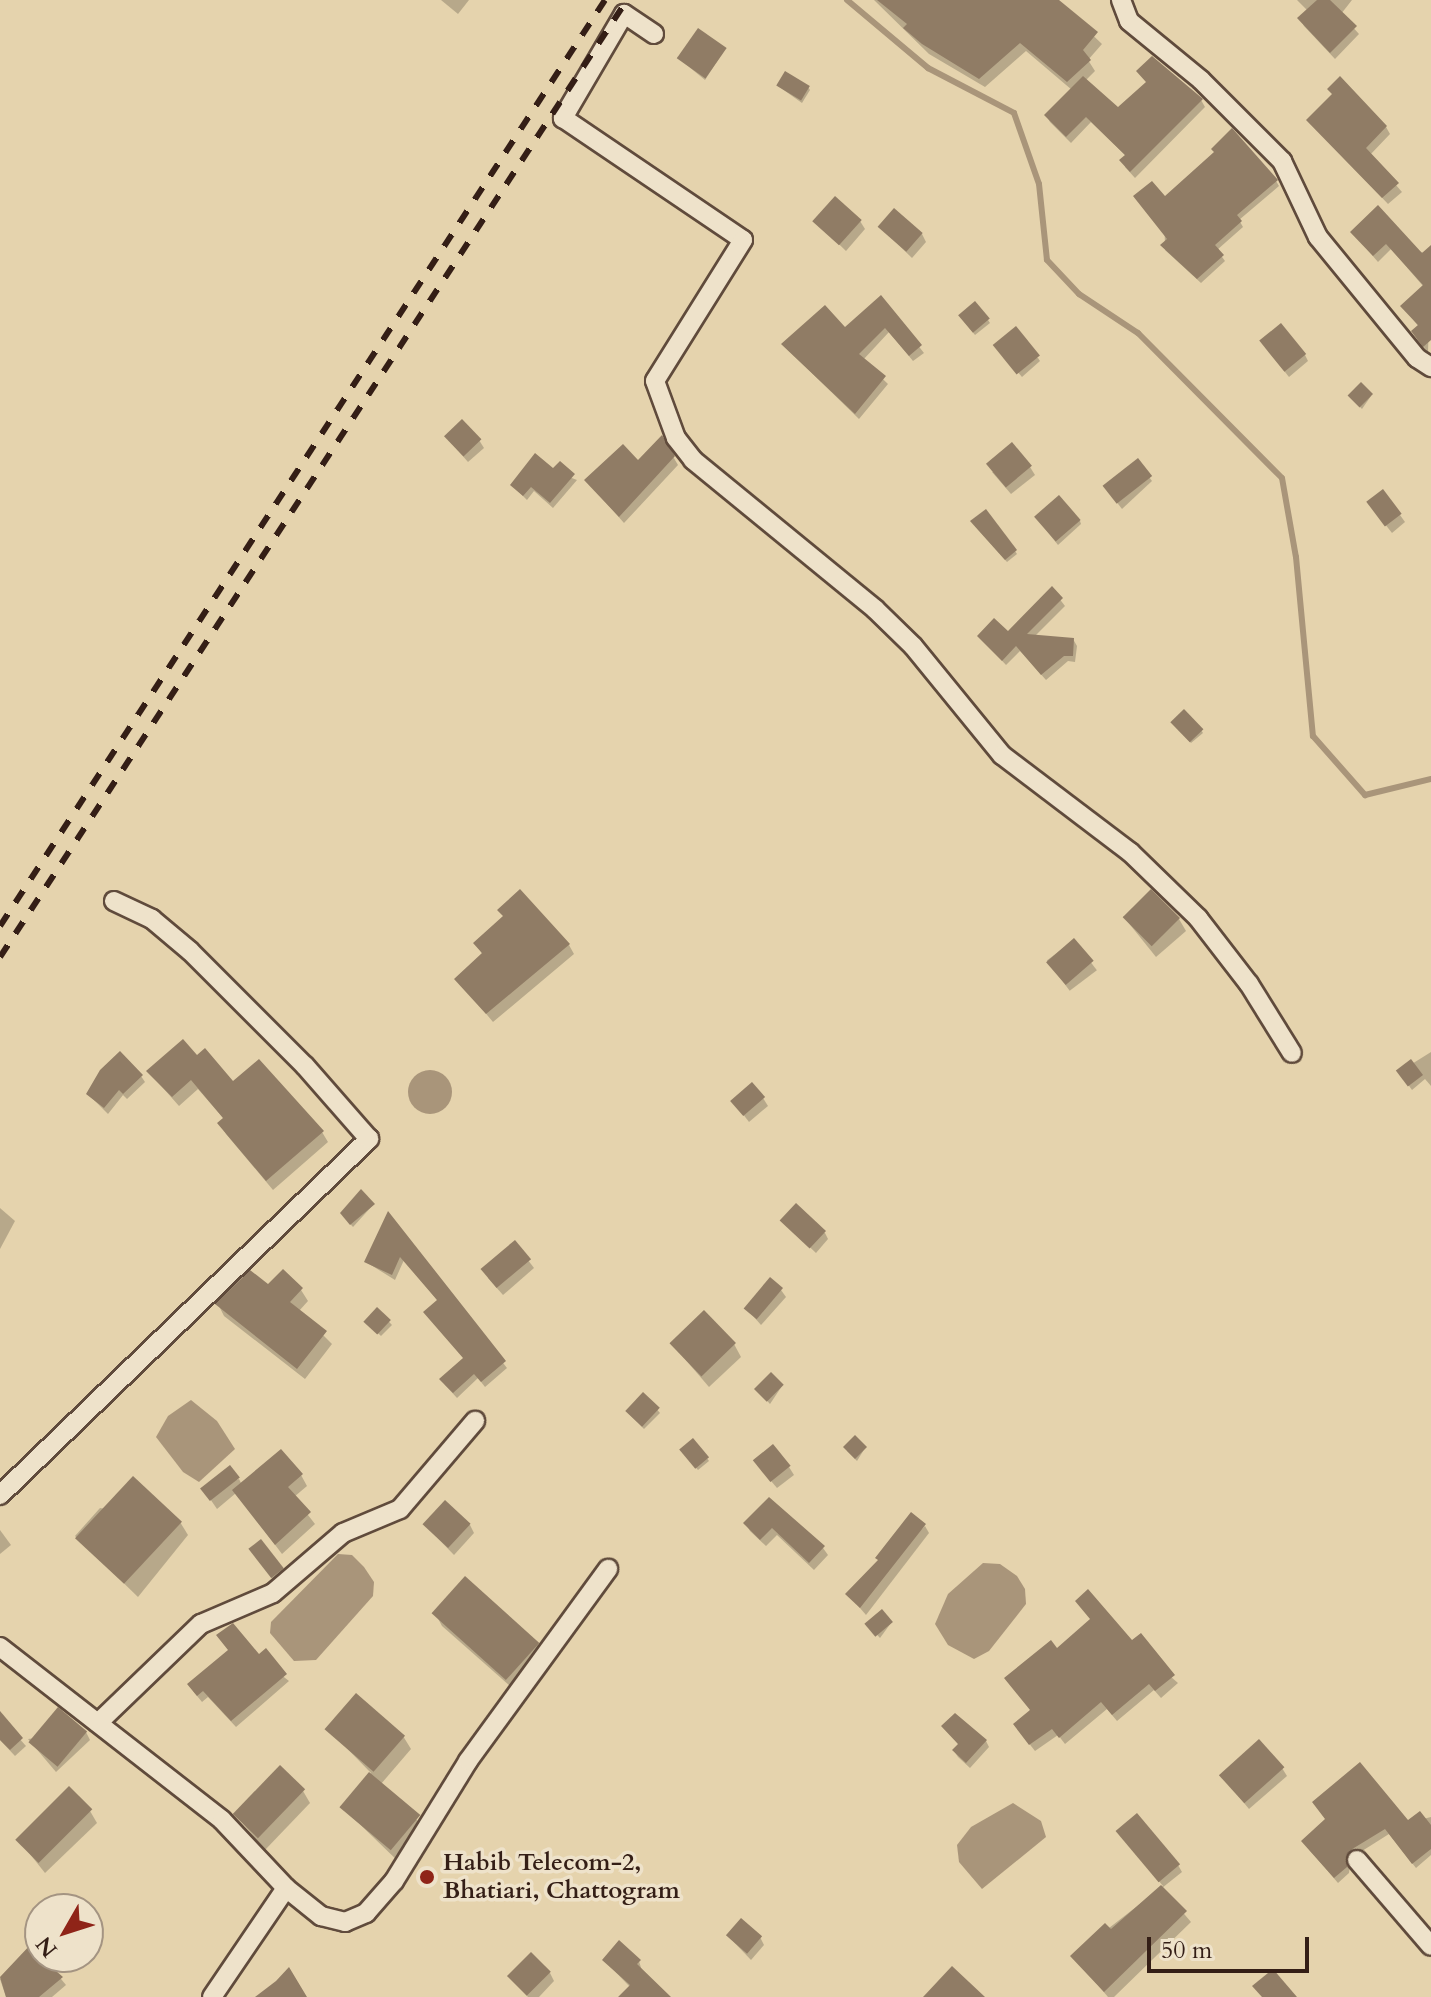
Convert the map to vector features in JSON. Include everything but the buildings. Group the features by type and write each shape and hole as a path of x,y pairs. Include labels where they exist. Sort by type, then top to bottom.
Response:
{"street":[{"path":"1121,0 1129,21 1201,80 1282,161 1318,237 1417,358 1431,367"},
{"path":"654,34 624,14 563,118 743,240 655,381 676,438 693,460 875,609 913,646 1002,755 1130,852 1198,918 1249,984 1292,1053"},
{"path":"0,1495 369,1139 295,1055 190,951 152,919 114,901"},
{"path":"98,1723 201,1624 273,1593 343,1533 400,1509 475,1421"},
{"path":"0,1647 222,1820 286,1888 321,1916 345,1922 366,1913 394,1881 468,1761 608,1569"},
{"path":"1357,1860 1431,1946"},
{"path":"212,1997 286,1888"}],"shaded area":[{"path":"430,1070 445,1077 452,1092 445,1107 430,1114 415,1107 408,1092 415,1077"},
{"path":"191,1400 217,1421 235,1449 199,1482 183,1472 156,1437 168,1416"},
{"path":"338,1554 352,1555 364,1567 374,1582 373,1596 316,1660 294,1661 270,1633 271,1622"},
{"path":"983,1563 1000,1564 1017,1576 1025,1589 1026,1604 989,1651 974,1659 948,1645 935,1624 948,1594"},
{"path":"1013,1803 1041,1821 1046,1837 982,1889 959,1862 957,1845 971,1827"}],"waterway":[{"path":"847,0 928,68 1014,113 1039,184 1047,260 1079,294 1138,333 1282,478 1296,557 1313,736 1365,795 1431,779"}],"railway":[{"path":"0,926 605,0"},
{"path":"0,957 627,0"}],"place":[{"name":"Habib Telecom-2, Bhatiari, Chattogram","path":"427,1877"}]}
